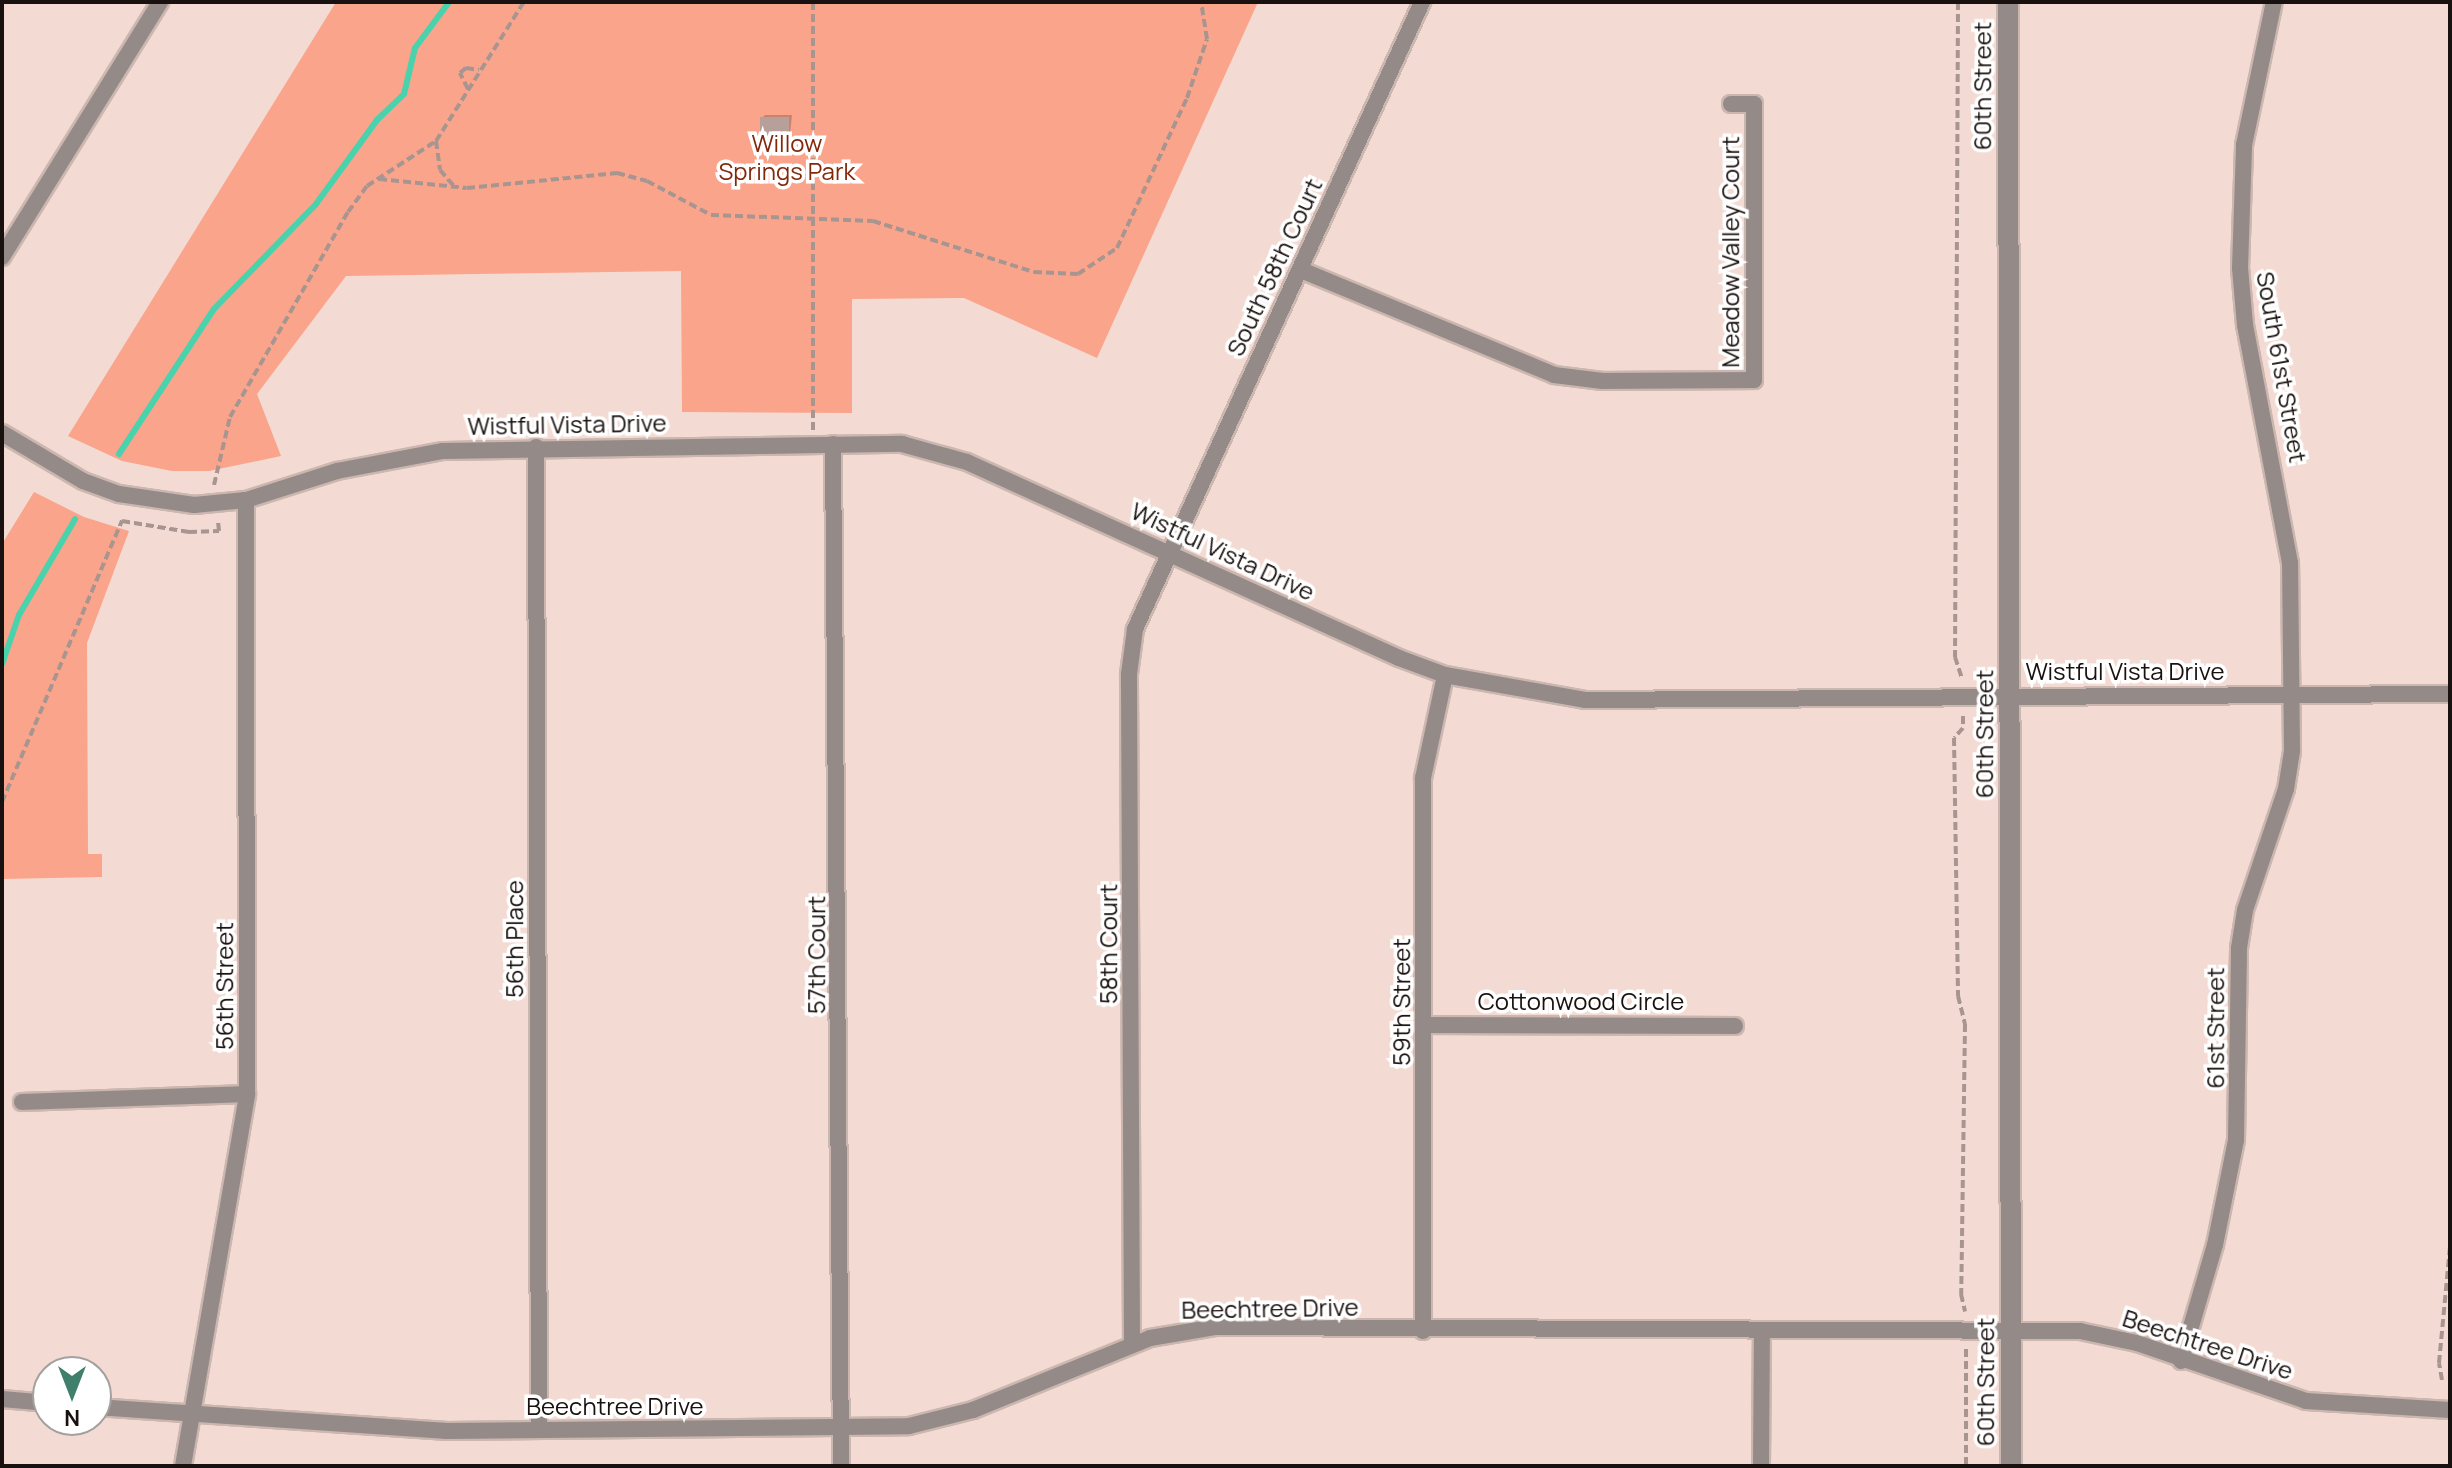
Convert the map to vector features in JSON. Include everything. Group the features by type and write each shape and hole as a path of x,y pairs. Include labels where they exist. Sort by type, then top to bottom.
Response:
{"street":[{"path":"2,257 160,2"},
{"name":"South 58th Court","path":"1168,552 1301,270 1422,2"},
{"name":"60th Street","path":"2008,2 2011,1466"},
{"name":"South 61st Street","path":"2274,2 2244,145 2240,268 2245,325 2290,563 2294,695"},
{"name":"Meadow Valley Court","path":"1301,270 1554,375 1603,381 1754,380 1754,104 1731,104"},
{"name":"Wistful Vista Drive","path":"2,433 73,476 119,494 194,505 246,500 389,459 536,447 833,444 936,451 1445,675 1585,700 2450,694"},
{"name":"57th Court","path":"833,444 841,1466"},
{"name":"56th Place","path":"536,447 539,1430"},
{"name":"56th Street","path":"183,1466 190,1414 236,1180 247,1094 246,500"},
{"name":"58th Court","path":"1132,1344 1130,658 1144,601 1168,552"},
{"name":"59th Street","path":"1423,1331 1427,1025 1424,755 1445,675"},
{"name":"61st Street","path":"2181,1361 2228,1193 2239,1088 2239,948 2245,910 2286,789 2294,695"},
{"name":"Cottonwood Circle","path":"1427,1025 1735,1026"},
{"path":"22,1102 247,1094"},
{"name":"Beechtree Drive","path":"112,1408 402,1429 841,1428 942,1420 1132,1344 1216,1327 1423,1331 2080,1331 2137,1343 2181,1361 2306,1401 2450,1410"},
{"path":"1761,1466 1762,1332"},
{"path":"2,1399 32,1402"}],"path":[{"path":"215,491 215,463 230,417 348,212 379,179 436,141 524,2"},
{"path":"813,2 813,444"},
{"path":"379,179 456,188 617,173 647,181 711,215 813,217 901,227 1034,272 1057,275 1093,268 1117,248 1205,55 1206,20 1201,2"},
{"path":"1958,2 1955,657 1962,672"},
{"path":"468,89 460,73 466,68 479,70"},
{"path":"436,141 440,170 456,188"},
{"path":"2,802 122,521 189,532 219,531 218,521"},
{"path":"1963,728 1954,738 1958,996 1965,1024 1965,1300"},
{"path":"2442,1380 2443,1302 2450,1247"},
{"path":"1966,1365 1966,1466"}],"green space":[{"name":"Willow Springs Park","path":"336,2 1258,2 1097,358 964,298 852,299 852,413 682,412 681,271 346,276 257,394 281,456 209,471 172,471 122,461 68,436"},
{"path":"34,492 84,517 129,531 87,643 88,854 102,854 102,877 2,879 2,544"}],"building":[{"path":"760,117 789,117 789,146 760,146"}],"waterway":[{"path":"119,454 214,309 316,204 377,120 404,94 415,48 449,2"},
{"path":"2,664 19,615 75,519"}]}
